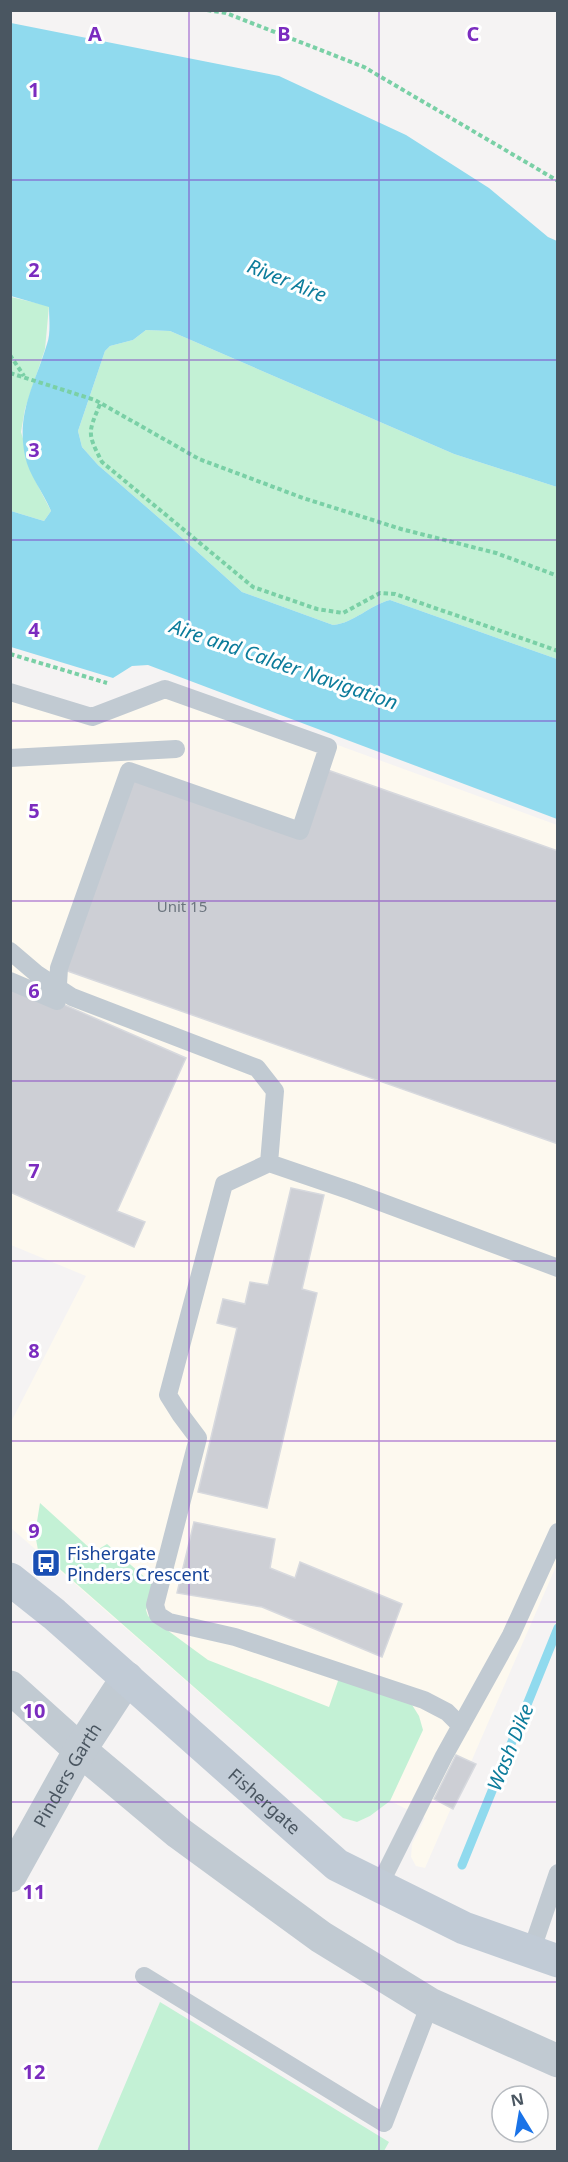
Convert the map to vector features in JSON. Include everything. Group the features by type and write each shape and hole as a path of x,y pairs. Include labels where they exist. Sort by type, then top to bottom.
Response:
{"main road":[{"name":"Fishergate","path":"10,1579 54,1614 337,1865 464,1928 544,1957"}],"street":[{"name":"Pinders Garth","path":"10,1876 80,1750 127,1678"},
{"path":"10,1687 80,1750 179,1833 321,1936 430,2004 558,2061"}],"lane":[{"path":"10,692 92,717 165,689 328,747 300,831 129,771 59,968 57,1001 10,981"},
{"path":"10,758 176,749"},
{"path":"10,951 37,974 72,997 257,1068 274,1091 270,1163"},
{"path":"461,1726 447,1712 424,1700 235,1637 168,1622 158,1615 155,1605 198,1438 168,1395 224,1184 270,1163 558,1268"},
{"path":"379,1886 461,1726 511,1635 558,1532"},
{"path":"544,1957 558,1873"},
{"path":"144,1976 384,2123 430,2004"}],"path":[{"path":"207,10 226,13 364,67 558,181"},
{"path":"10,355 25,376"},
{"path":"10,373 95,400 199,459 401,529 496,553 558,576"},
{"path":"100,404 90,429 90,440 102,462 253,587 317,609 343,613 380,593 395,594 558,651"},
{"path":"10,654 106,683 117,680"}],"shaded area":[{"path":"168,683 557,825 557,1564 425,1868 416,1866 411,1857 412,1844 425,1818 390,1801 370,1816 357,1822 343,1818 11,1528 10,1424 86,1276 11,1245 11,687 93,713"}],"green space":[{"path":"11,297 49,306 45,349 25,409 21,432 36,482 51,511 44,521 11,511"},
{"path":"146,330 170,331 454,454 557,487 557,659 390,600 348,621 333,625 242,592 98,465 82,447 78,431 105,351 110,346 133,340"},
{"path":"40,1503 94,1552 107,1544 156,1587 146,1610 148,1616 208,1660 329,1707 339,1678 409,1700 419,1716 423,1730 390,1801 370,1816 357,1822 343,1818 38,1550 35,1534"},
{"path":"160,2002 389,2142 384,2151 97,2151"}],"water":[{"path":"11,23 279,76 406,135 489,188 548,237 557,241 557,487 454,454 170,331 146,330 133,340 110,346 105,351 78,431 82,447 98,465 242,592 333,625 348,621 390,600 557,659 557,819 148,665 132,666 113,678 11,647 11,511 44,521 51,511 30,470 23,440 28,399 48,340 49,307 11,296"}],"building":[{"path":"322,768 558,851 558,1144 59,968 129,771 300,831"},
{"path":"10,981 186,1058 117,1211 145,1222 134,1247 10,1192"},
{"path":"291,1188 324,1195 302,1289 317,1293 267,1508 198,1492 237,1328 217,1323 223,1299 245,1304 250,1282 268,1285"},
{"path":"194,1522 275,1539 270,1568 295,1578 300,1562 402,1604 382,1657 262,1607 177,1593"},
{"path":"456,1755 476,1764 453,1809 434,1799"}],"waterway":[{"name":"Wash Dike","path":"462,1865 558,1628"}],"place":[{"name":"Fishergate Pinders Crescent","path":"46,1563"}],"water label":[{"name":"River Aire","path":"287,280"},
{"name":"Aire and Calder Navigation","path":"284,664"}]}
